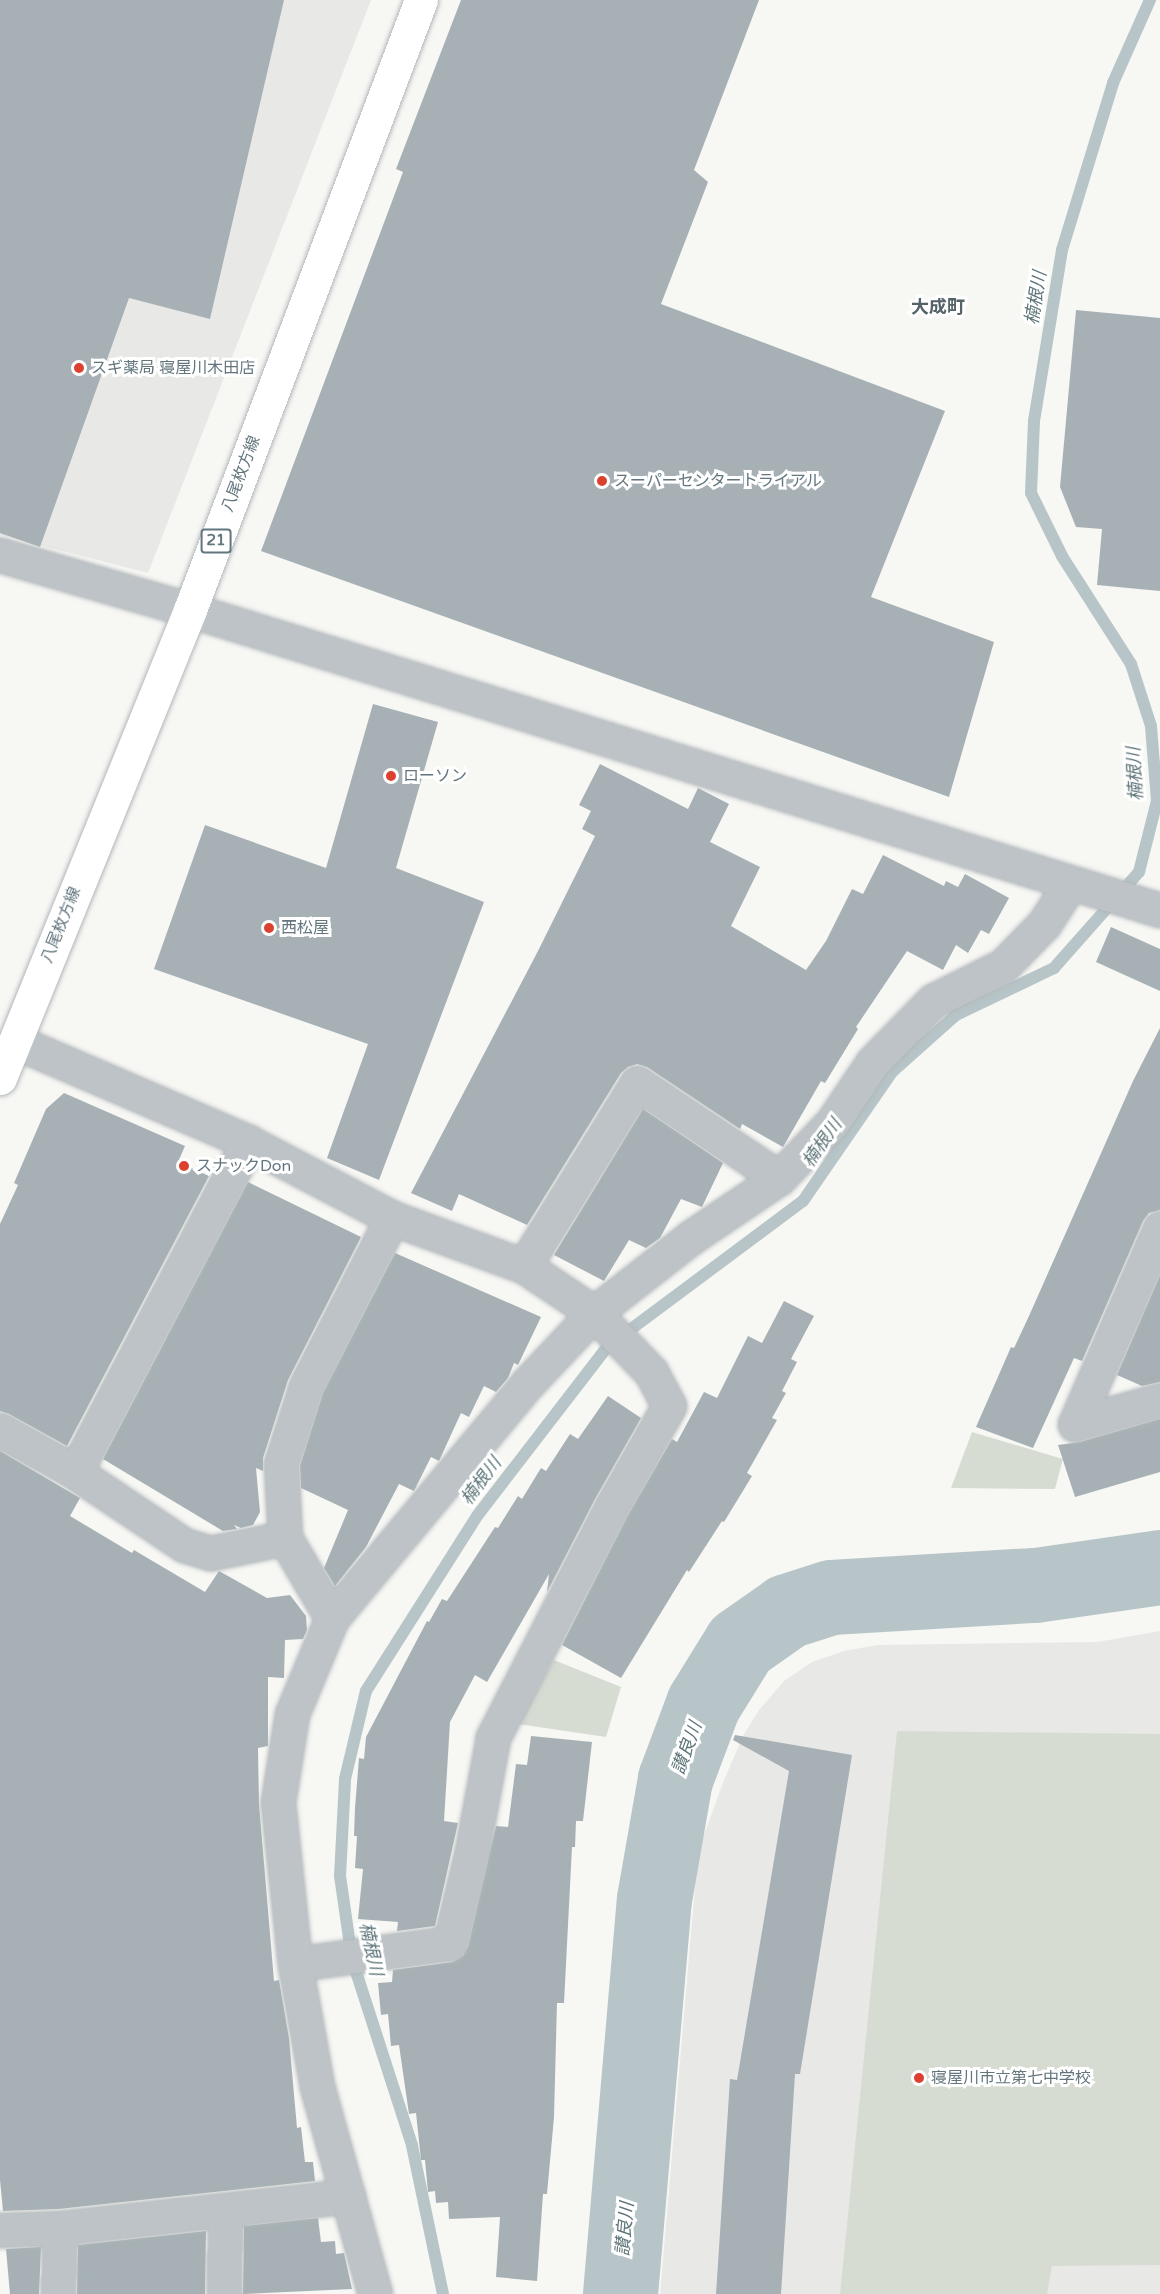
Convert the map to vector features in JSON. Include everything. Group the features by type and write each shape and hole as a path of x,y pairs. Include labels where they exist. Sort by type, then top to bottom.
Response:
{"main road":[{"name":"八尾枚方線","path":"0,1078 190,610 421,0"}],"street":[{"path":"0,555 190,610 1150,908"},
{"path":"375,2294 317,2086 310,1962 279,1802 292,1714 332,1618 528,1383 690,1238 779,1178 832,1123 873,1062 933,1001 1003,966 1080,887"},
{"path":"14,1041 248,1142 392,1218 524,1266 600,1319 651,1372 669,1406 611,1508 493,1738 472,1851 450,1942 310,1962"},
{"path":"524,1266 637,1083 779,1178"},
{"path":"75,1472 248,1142"},
{"path":"332,1618 285,1539 281,1464 306,1386 392,1218"},
{"path":"1160,1228 1075,1424 1160,1400"},
{"path":"0,1430 75,1472 184,1545 211,1553 285,1539"},
{"path":"0,2230 60,2228 348,2196"},
{"path":"224,2294 225,2210"},
{"path":"58,2294 60,2228"}],"shaded area":[{"path":"0,0 371,0 148,573 0,535"},
{"path":"972,1432 1063,1459 1055,1489 951,1488"},
{"name":"寝屋川市立第七中学校","path":"1160,1631 1160,2294 660,2294 697,1863 701,1843 724,1780 743,1736 759,1710 784,1681 812,1662 844,1651 877,1645 1097,1642"},
{"path":"554,1660 621,1687 606,1737 518,1724"},
{"path":"897,1731 1160,1734 1160,2265 1052,2266 1047,2294 840,2294"}],"building":[{"path":"0,0 284,0 210,319 129,298 40,547 0,533"},
{"name":"スーパーセンタートライアル","path":"461,0 759,0 694,170 708,182 661,304 945,411 871,597 994,642 949,797 261,551 403,172 396,169"},
{"path":"1076,310 1160,318 1160,591 1097,585 1102,529 1076,527 1060,487"},
{"path":"373,704 438,722 396,868 484,902 379,1180 327,1158 368,1044 154,969 205,825 326,868"},
{"path":"600,764 688,809 698,788 729,804 710,842 760,867 731,926 806,970 826,941 852,889 863,894 883,855 944,886 946,881 958,887 965,874 1009,898 989,934 981,930 968,953 956,945 943,970 907,951 856,1027 858,1029 825,1083 821,1081 783,1147 742,1124 740,1129 647,1067 637,1064 621,1073 527,1225 459,1194 452,1211 411,1193 538,951 595,836 582,829 591,811 579,805"},
{"path":"1111,927 1160,949 1160,991 1096,962"},
{"path":"1160,1028 1160,1210 1149,1213 1143,1221 1082,1361 1074,1358 1033,1448 976,1427 1011,1347 1014,1348 1029,1316 1133,1081"},
{"path":"64,1093 185,1146 178,1162 209,1176 67,1446 0,1411 0,1224 18,1185 14,1183 46,1109"},
{"path":"643,1109 723,1163 702,1207 681,1199 660,1238 646,1248 629,1240 604,1281 554,1255"},
{"path":"248,1182 361,1237 288,1380 263,1458 263,1471 256,1468 260,1512 253,1525 241,1528 234,1525 237,1529 223,1531 103,1459"},
{"path":"395,1253 541,1317 518,1365 514,1363 508,1378 496,1392 484,1386 469,1417 461,1413 439,1461 431,1457 414,1491 399,1484 366,1547 335,1586 324,1568 348,1510 301,1488 300,1466 323,1393"},
{"path":"1160,1275 1160,1382 1142,1386 1117,1375"},
{"path":"784,1301 814,1316 791,1359 797,1362 782,1391 786,1393 772,1418 777,1420 747,1473 752,1476 724,1522 722,1521 689,1572 687,1570 621,1678 562,1645 627,1517 672,1439 677,1442 704,1392 717,1398 748,1336 762,1343"},
{"path":"608,1396 641,1418 595,1499 547,1592 549,1574 487,1682 475,1675 450,1722 444,1821 458,1823 435,1926 397,1931 398,1922 358,1919 363,1869 355,1868 357,1836 354,1836 355,1808 359,1758 364,1759 366,1737 427,1621 429,1622 442,1599 447,1601 518,1496 522,1499 541,1468 546,1471 570,1434 578,1439"},
{"path":"1160,1419 1160,1472 1075,1497 1058,1445 1080,1442"},
{"path":"0,1451 80,1498 70,1516 132,1553 134,1550 205,1592 219,1571 267,1598 290,1595 306,1616 307,1630 303,1639 285,1640 284,1678 268,1677 268,1746 258,1748 259,1804 274,1981 279,1980 289,2038 297,2128 301,2127 305,2162 313,2162 315,2181 59,2209 3,2211 0,2180"},
{"path":"735,1735 852,1755 800,2074 795,2074 781,2294 716,2294 730,2079 737,2080 789,1771 733,1740"},
{"path":"531,1736 592,1742 583,1821 576,1821 575,1847 572,1847 564,2003 557,2003 554,2117 547,2194 543,2194 537,2281 496,2277 500,2217 449,2219 448,2202 436,2203 435,2191 428,2192 425,2160 421,2160 416,2113 409,2114 399,2045 391,2046 388,2014 381,2015 378,1983 392,1982 393,1970 453,1962 463,1956 468,1947 496,1826 508,1827 516,1764 527,1765"},
{"path":"318,2218 321,2242 335,2241 336,2254 344,2253 352,2289 243,2294 244,2226"},
{"path":"206,2231 205,2294 77,2294 78,2245"},
{"path":"41,2247 39,2294 10,2294 6,2249"}],"waterway":[{"name":"楠根川","path":"443,2294 412,2145 352,1959 340,1876 345,1779 366,1691 477,1516 607,1347 803,1201 892,1072 956,1015 1054,968 1139,872 1157,801 1151,726 1131,664 1062,556 1031,493 1034,421 1062,250 1113,83 1150,0"},
{"name":"讃良川","path":"620,2294 654,1899 675,1779 703,1704 740,1644 787,1611 831,1597 1035,1585 1160,1567"}],"place":[{"name":"スギ薬局 寝屋川木田店","path":"79,368"},
{"name":"スーパーセンタートライアル","path":"602,481"},
{"name":"ローソン","path":"391,776"},
{"name":"西松屋","path":"269,928"},
{"name":"スナックDon","path":"184,1166"},
{"name":"寝屋川市立第七中学校","path":"919,2078"}],"district":[{"name":"大成町","path":"938,307"}]}
